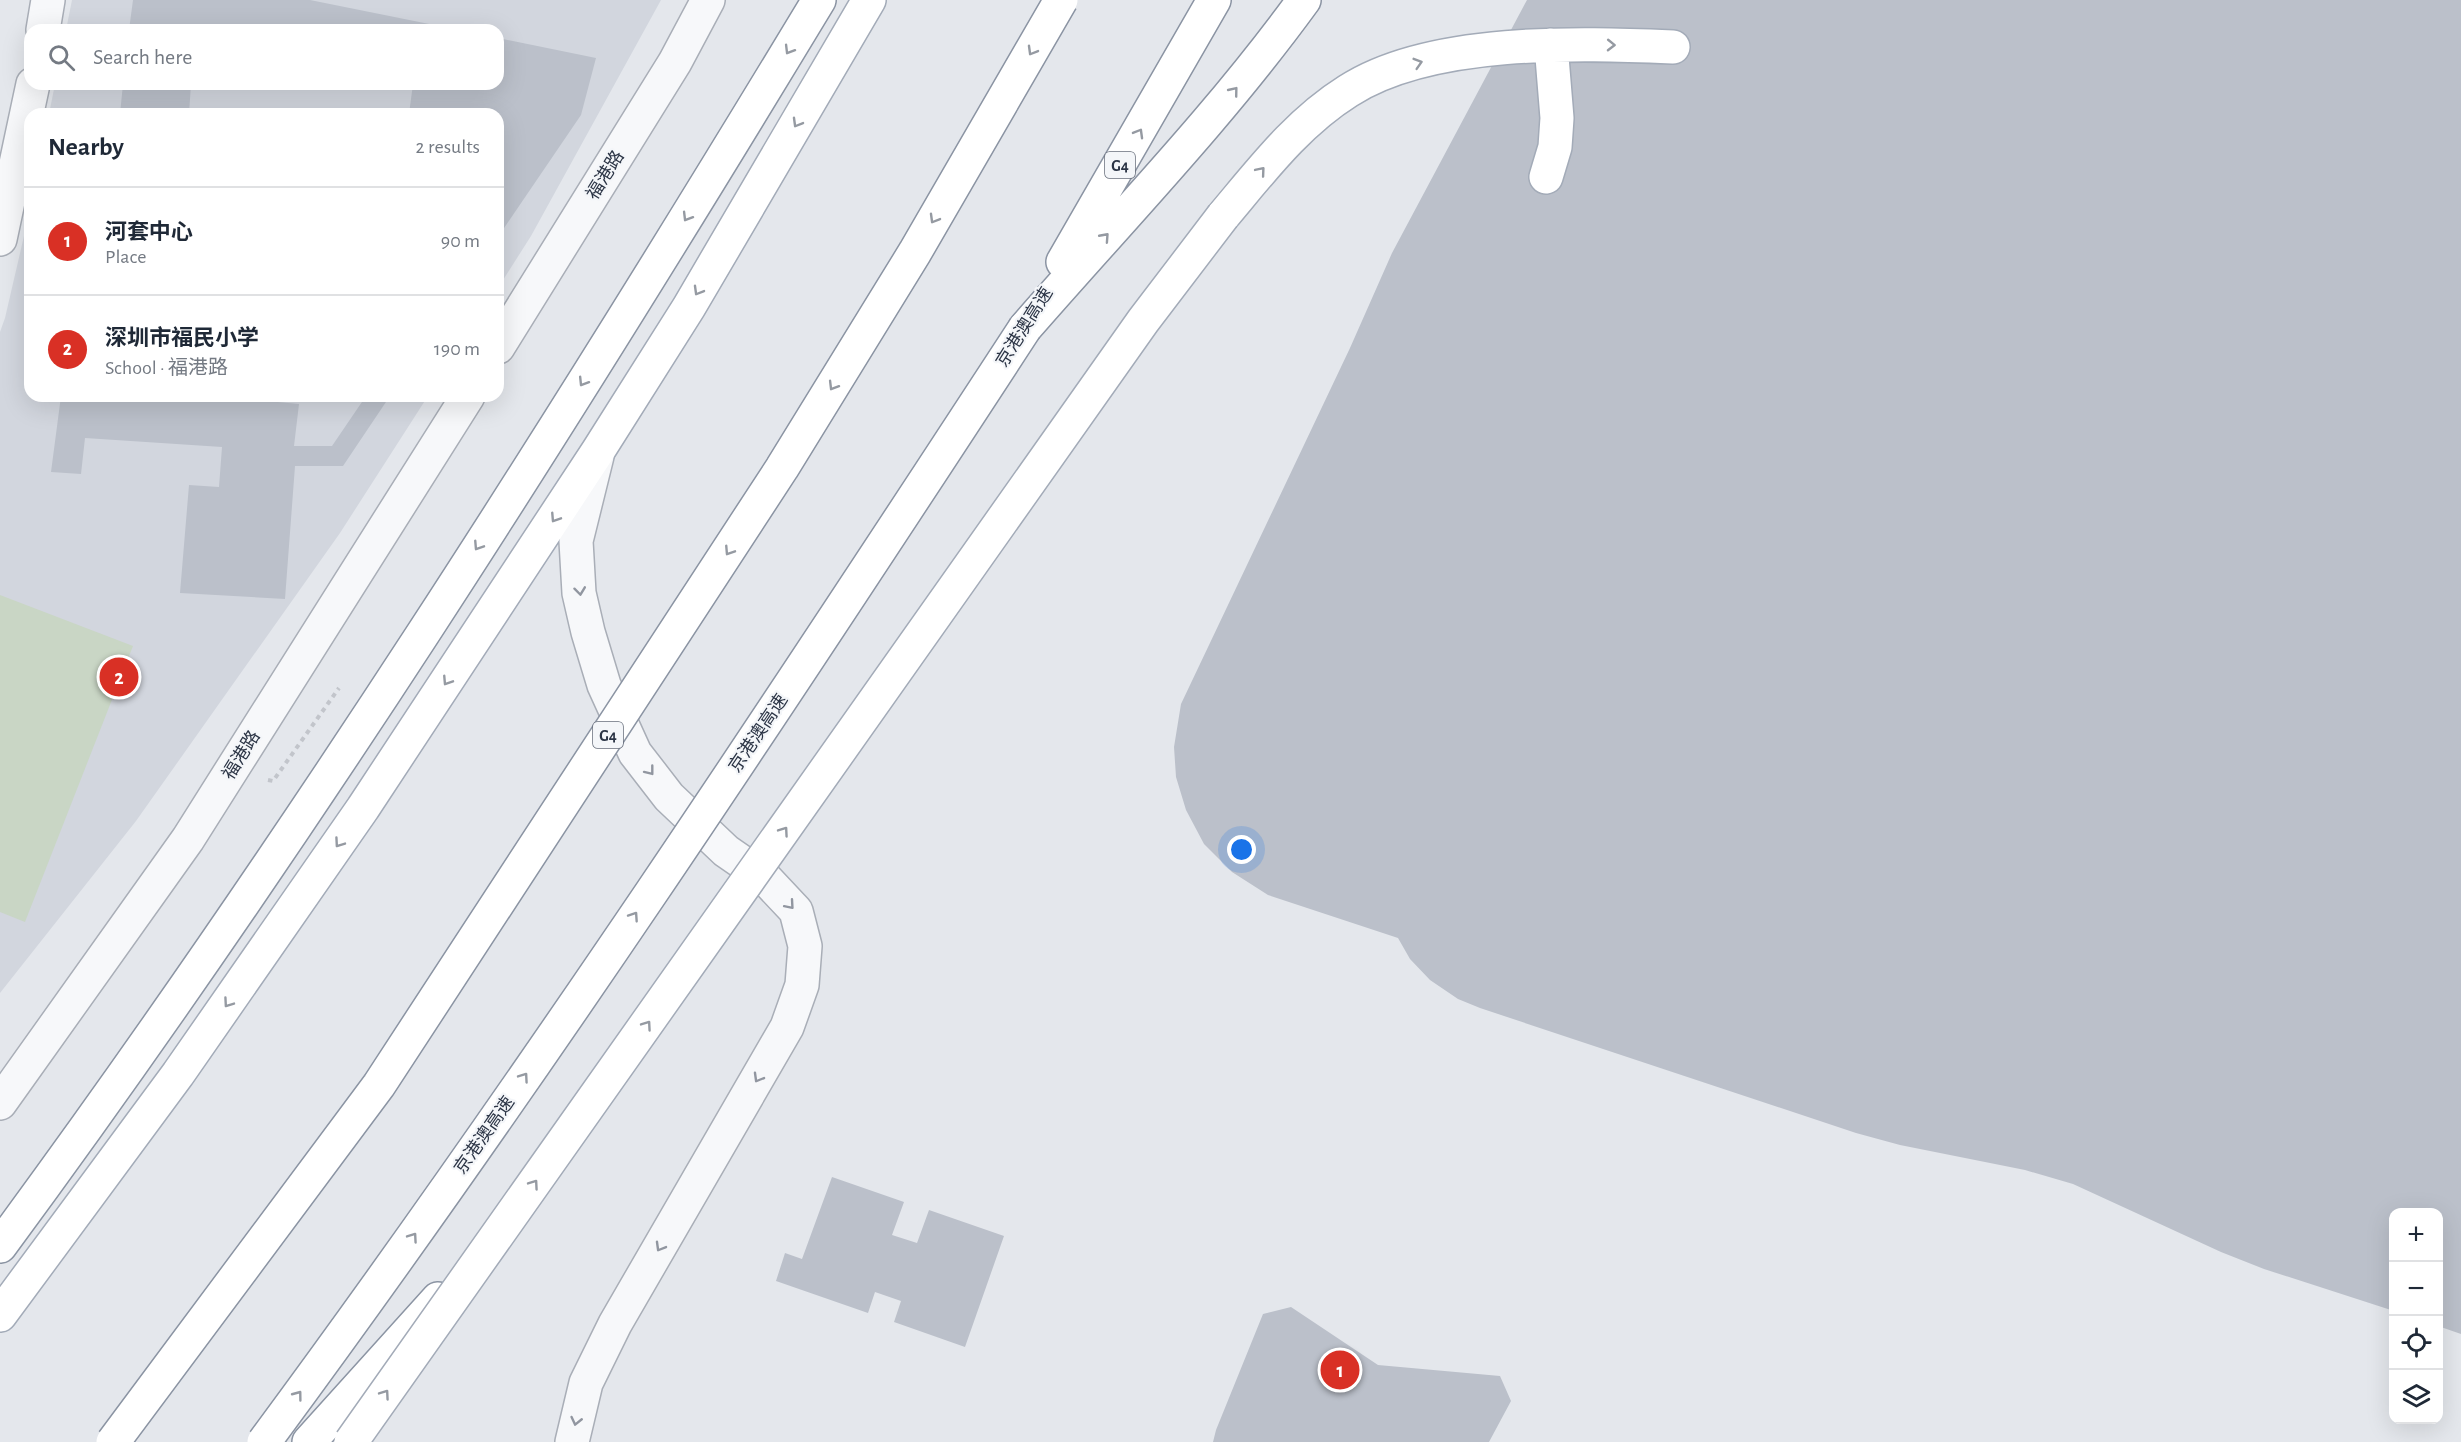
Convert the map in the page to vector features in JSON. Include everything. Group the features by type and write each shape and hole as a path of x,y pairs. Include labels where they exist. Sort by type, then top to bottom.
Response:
{"main road":[{"path":"0,1246 243,904 355,739 666,251 819,0"},
{"path":"0,1315 178,1074 363,808 598,451 689,307 869,0"},
{"name":"G4","path":"113,1442 379,1085 782,468 921,242 1061,0"},
{"name":"京港澳高速","path":"264,1442 391,1271 781,700 1025,328 1214,0"},
{"path":"1025,328 1214,117 1304,0"},
{"path":"1546,177 1555,147 1557,118 1551,45"},
{"path":"351,1442 1143,321 1223,216 1279,149 1311,118 1349,90 1387,72 1435,58 1477,51 1551,45 1673,47"},
{"path":"309,1442 505,1226"}],"street":[{"path":"44,24 48,0"},
{"name":"福港路","path":"504,337 675,62 708,0"},
{"path":"28,108 32,90"},
{"path":"0,239 24,126"},
{"name":"福港路","path":"0,1103 188,839 464,402"},
{"path":"572,1442 586,1383 615,1324 787,1027 802,985 805,946 796,911 765,878 726,852 669,796 635,753 604,685 579,592 576,541 598,451"}],"path":[{"path":"265,779 273,781 343,683"}],"shaded area":[{"path":"72,0 661,0 531,236 504,279 504,108 50,108 54,90 504,90 504,24 67,24"},
{"path":"24,236 24,402 424,402 340,533 136,821 0,993 0,332"}],"green space":[{"path":"0,595 133,646 25,922 0,912"}],"building":[{"path":"133,0 310,0 429,24 130,24"},
{"path":"1527,0 2461,0 2461,1334 2443,1328 2443,1208 2389,1208 2389,1309 2264,1269 2221,1252 2073,1184 2025,1170 1900,1145 1856,1133 1480,1008 1458,999 1430,980 1410,959 1398,938 1268,895 1232,872 1204,844 1186,810 1176,777 1174,747 1181,704 1350,348 1392,253"},
{"path":"504,39 596,58 581,115 504,228 504,108 410,108 412,90 504,90"},
{"path":"122,90 191,90 189,108 121,108"},
{"path":"60,402 278,402 299,404 294,446 332,446 362,402 386,402 343,466 295,466 285,599 180,593 189,485 219,487 222,447 85,438 81,474 51,472"},
{"path":"832,1177 904,1202 892,1235 917,1243 929,1210 1004,1236 965,1347 894,1322 901,1301 875,1292 868,1313 776,1281 785,1253 802,1259"},
{"path":"1291,1307 1378,1365 1500,1376 1511,1401 1489,1442 1213,1442 1263,1314"}],"place":[{"name":"深圳市福民小学","path":"119,677"},
{"name":"河套中心","path":"1340,1370"}]}
